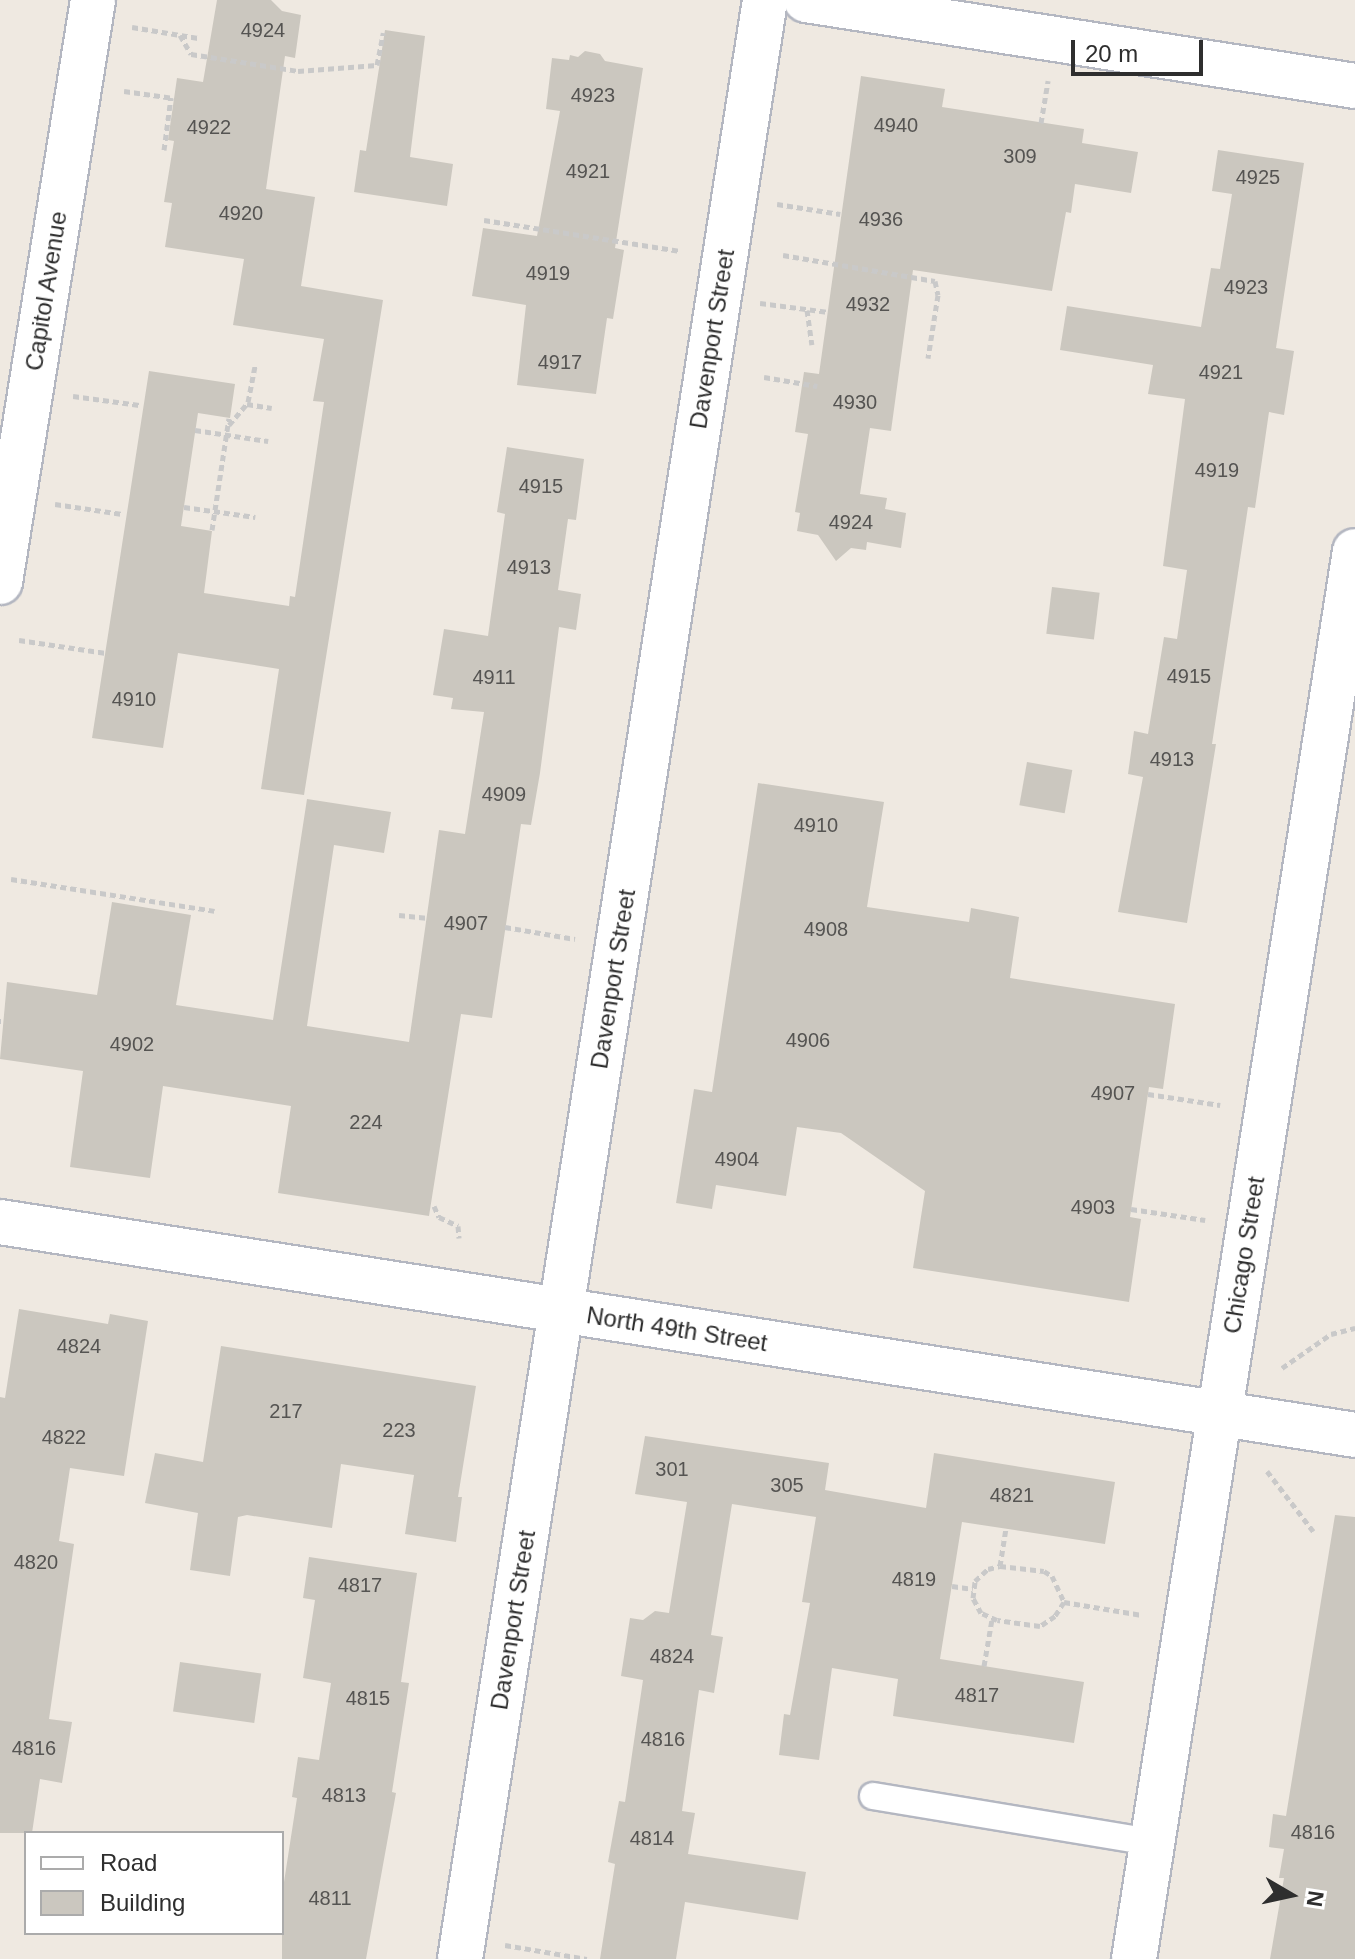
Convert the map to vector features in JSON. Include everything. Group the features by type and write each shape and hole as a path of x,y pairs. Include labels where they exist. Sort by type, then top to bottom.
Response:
{"street":[{"name":"Capitol Avenue","path":"0,582 93,0"},
{"name":"Davenport Street","path":"475,1951 561,1311 765,0"},
{"path":"806,0 1355,86"},
{"name":"Chicago Street","path":"1134,1959 1355,551"},
{"name":"North 49th Street","path":"0,1222 1355,1435"}],"lane":[{"path":"873,1796 1152,1842"}],"path":[{"path":"130,27 198,38"},
{"path":"180,35 191,54 298,71 377,65 383,33"},
{"path":"1041,123 1048,76"},
{"path":"120,90 173,98 164,150"},
{"path":"763,202 840,214"},
{"path":"484,220 679,251"},
{"path":"783,255 935,281 938,295 928,358"},
{"path":"748,301 828,312"},
{"path":"807,310 812,345"},
{"path":"228,425 246,404 255,365"},
{"path":"764,377 817,386"},
{"path":"57,394 139,405"},
{"path":"246,404 272,408"},
{"path":"212,530 229,418"},
{"path":"195,430 268,441"},
{"path":"42,502 122,514"},
{"path":"184,507 255,517"},
{"path":"19,640 106,653"},
{"path":"11,879 215,911"},
{"path":"399,915 426,918"},
{"path":"505,927 583,940"},
{"path":"1148,1094 1220,1105"},
{"path":"434,1206 439,1217 458,1226 459,1238"},
{"path":"1131,1209 1216,1221"},
{"path":"1282,1368 1331,1334 1355,1328"},
{"path":"1267,1471 1313,1531"},
{"path":"1000,1566 1006,1529"},
{"path":"1000,1566 1044,1571 1058,1582 1064,1602 1055,1616 1040,1626 992,1619 976,1606 973,1589 981,1574 1000,1566"},
{"path":"952,1586 973,1589"},
{"path":"1064,1602 1153,1617"},
{"path":"984,1666 992,1619"},
{"path":"475,1951 587,1959"}],"building":[{"path":"217,0 271,0 282,11 301,15 295,58 285,56 266,189 315,197 301,286 383,300 304,795 261,789 279,669 178,653 163,748 92,738 149,371 235,384 230,418 198,413 181,526 212,531 204,593 289,606 290,596 295,597 324,402 313,401 324,339 233,325 244,259 165,247 172,203 164,202 174,141 168,140 177,78 203,82"},
{"path":"385,30 425,36 410,157 453,164 447,206 354,192 360,150 366,151"},
{"path":"585,51 600,54 605,61 643,68 615,248 624,250 613,319 607,318 596,394 517,385 526,305 472,296 483,228 537,236 560,111 546,109 552,58 569,60 570,55 578,57"},
{"path":"861,76 945,89 942,107 1084,129 1082,143 1138,152 1131,193 1075,184 1071,213 1066,212 1052,291 913,270 891,431 870,428 860,494 887,498 885,509 906,513 901,548 867,542 866,550 851,548 836,561 818,535 797,531 800,513 795,512 808,434 795,432 804,372 819,374"},
{"path":"1218,150 1304,163 1276,348 1294,351 1284,415 1269,412 1255,508 1248,507 1212,744 1216,744 1187,923 1118,912 1143,777 1128,774 1134,731 1148,734 1164,637 1177,639 1187,570 1163,566 1185,399 1148,394 1153,365 1060,350 1067,306 1201,327 1211,268 1220,269 1232,194 1212,191"},
{"path":"507,447 584,459 576,520 568,519 558,590 581,594 576,630 559,627 540,773 531,825 521,824 492,1018 461,1014 429,1216 278,1193 291,1106 163,1086 150,1178 70,1167 83,1071 0,1059 7,982 97,995 112,902 191,915 176,1005 273,1020 307,799 391,812 384,853 334,845 307,1026 409,1042 439,830 465,834 484,712 451,709 453,698 433,695 444,629 488,636 505,514 497,512"},
{"path":"1052,587 1100,593 1094,639 1046,634"},
{"path":"1027,762 1072,770 1065,813 1019,805"},
{"path":"758,783 884,802 867,907 969,922 971,908 1019,917 1010,978 1175,1004 1163,1089 1149,1087 1130,1217 1141,1219 1129,1302 913,1268 925,1191 841,1133 797,1127 786,1196 716,1185 712,1209 676,1203 694,1089 712,1092"},
{"path":"19,1309 108,1324 110,1314 148,1321 124,1476 70,1468 59,1541 74,1544 49,1719 72,1722 62,1783 40,1779 32,1831 24,1833 0,1833 0,1397 5,1398"},
{"path":"221,1346 476,1386 458,1497 462,1497 456,1542 405,1534 414,1475 341,1464 332,1528 247,1515 238,1517 230,1576 190,1570 198,1513 145,1503 155,1453 203,1462"},
{"path":"645,1436 829,1463 825,1490 926,1508 934,1453 1115,1482 1105,1544 962,1522 940,1659 1084,1682 1074,1743 893,1716 898,1679 832,1668 819,1760 779,1755 784,1714 790,1715 810,1603 802,1602 816,1517 732,1504 711,1635 723,1637 714,1693 699,1690 682,1811 695,1813 688,1854 806,1872 798,1920 685,1902 676,1959 600,1959 615,1864 608,1862 619,1801 625,1802 643,1680 621,1676 630,1618 643,1620 655,1611 669,1613 687,1502 635,1494"},
{"path":"1335,1515 1355,1517 1355,1959 1270,1959 1284,1878 1279,1878 1284,1849 1269,1847 1273,1814 1286,1816"},
{"path":"309,1557 417,1573 401,1682 409,1683 392,1792 396,1793 366,1959 282,1959 284,1882 297,1798 292,1797 298,1757 319,1760 331,1683 303,1678 315,1600 303,1598"},
{"path":"180,1662 261,1673 254,1723 173,1712"}]}
